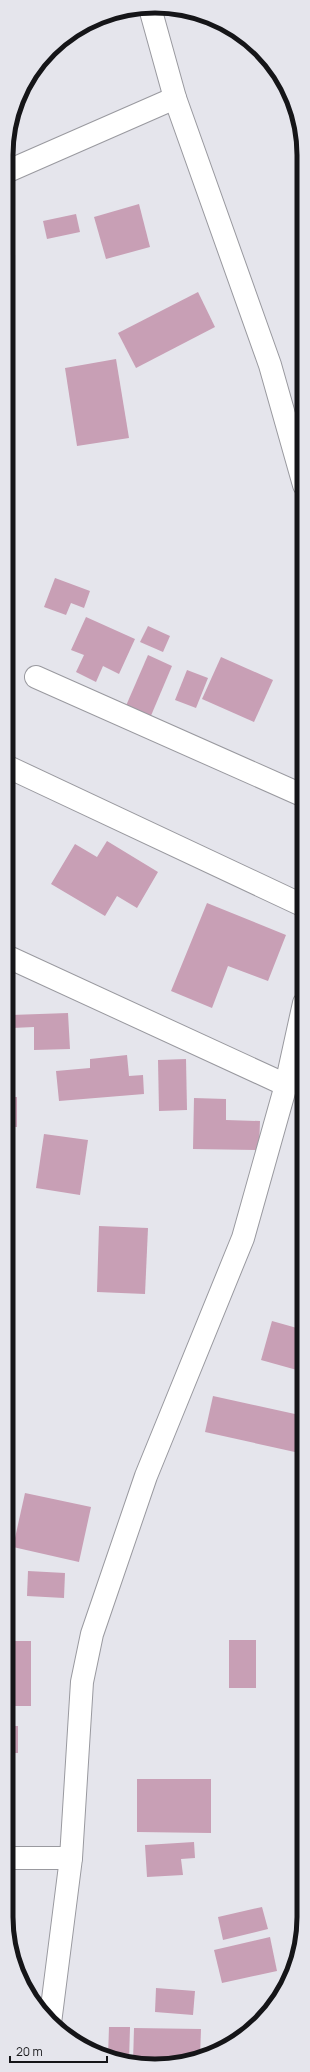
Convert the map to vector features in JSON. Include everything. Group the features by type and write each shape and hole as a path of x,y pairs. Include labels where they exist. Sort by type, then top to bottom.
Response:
{"street":[{"path":"151,13 175,98 270,365 297,460"},
{"path":"13,169 175,98"},
{"path":"36,677 297,793"},
{"path":"13,769 297,903"},
{"path":"13,959 286,1085"},
{"path":"51,2014 71,1858 82,1682 92,1634 146,1476 243,1238 267,1159 297,1035"},
{"path":"13,1858 71,1858"}],"building":[{"path":"139,204 150,247 106,259 94,217"},
{"path":"76,214 80,232 47,239 43,221"},
{"path":"198,292 215,327 136,368 118,333"},
{"path":"116,359 129,438 77,446 65,368"},
{"path":"55,578 90,591 84,608 71,603 66,615 44,607"},
{"path":"86,617 135,639 119,674 103,666 96,682 76,672 84,655 71,650"},
{"path":"148,626 170,636 163,652 140,642"},
{"path":"148,655 172,666 150,718 125,708"},
{"path":"221,657 273,680 254,722 202,699"},
{"path":"187,670 208,678 196,708 175,700"},
{"path":"107,841 158,872 137,908 117,896 105,916 51,884 75,844 97,857"},
{"path":"207,903 286,935 268,981 228,966 212,1008 171,991"},
{"path":"68,1013 70,1049 34,1050 34,1027 13,1028 13,1015"},
{"path":"127,1055 129,1076 143,1075 144,1094 59,1101 56,1071 90,1068 90,1059"},
{"path":"186,1059 187,1110 159,1111 158,1060"},
{"path":"13,1097 17,1097 17,1127 13,1127"},
{"path":"194,1098 226,1099 226,1120 260,1121 259,1150 193,1149"},
{"path":"44,1134 88,1140 80,1195 36,1188"},
{"path":"99,1226 148,1228 145,1294 97,1292"},
{"path":"272,1321 297,1328 297,1370 261,1360"},
{"path":"213,1396 297,1414 297,1452 205,1432"},
{"path":"25,1493 91,1507 79,1562 13,1547"},
{"path":"28,1571 65,1573 64,1598 27,1596"},
{"path":"229,1640 256,1640 256,1688 229,1688"},
{"path":"13,1641 31,1641 31,1706 13,1706"},
{"path":"13,1726 18,1726 18,1753 13,1753"},
{"path":"137,1779 211,1779 211,1833 137,1832"},
{"path":"194,1842 195,1858 181,1859 183,1875 147,1877 145,1845"},
{"path":"262,1907 268,1929 223,1940 218,1917"},
{"path":"270,1937 277,1971 222,1983 214,1950"},
{"path":"156,1988 195,1991 193,2015 155,2012"},
{"path":"109,2027 130,2027 129,2056 108,2051"},
{"path":"134,2028 201,2029 200,2051 164,2059 133,2057"}]}
